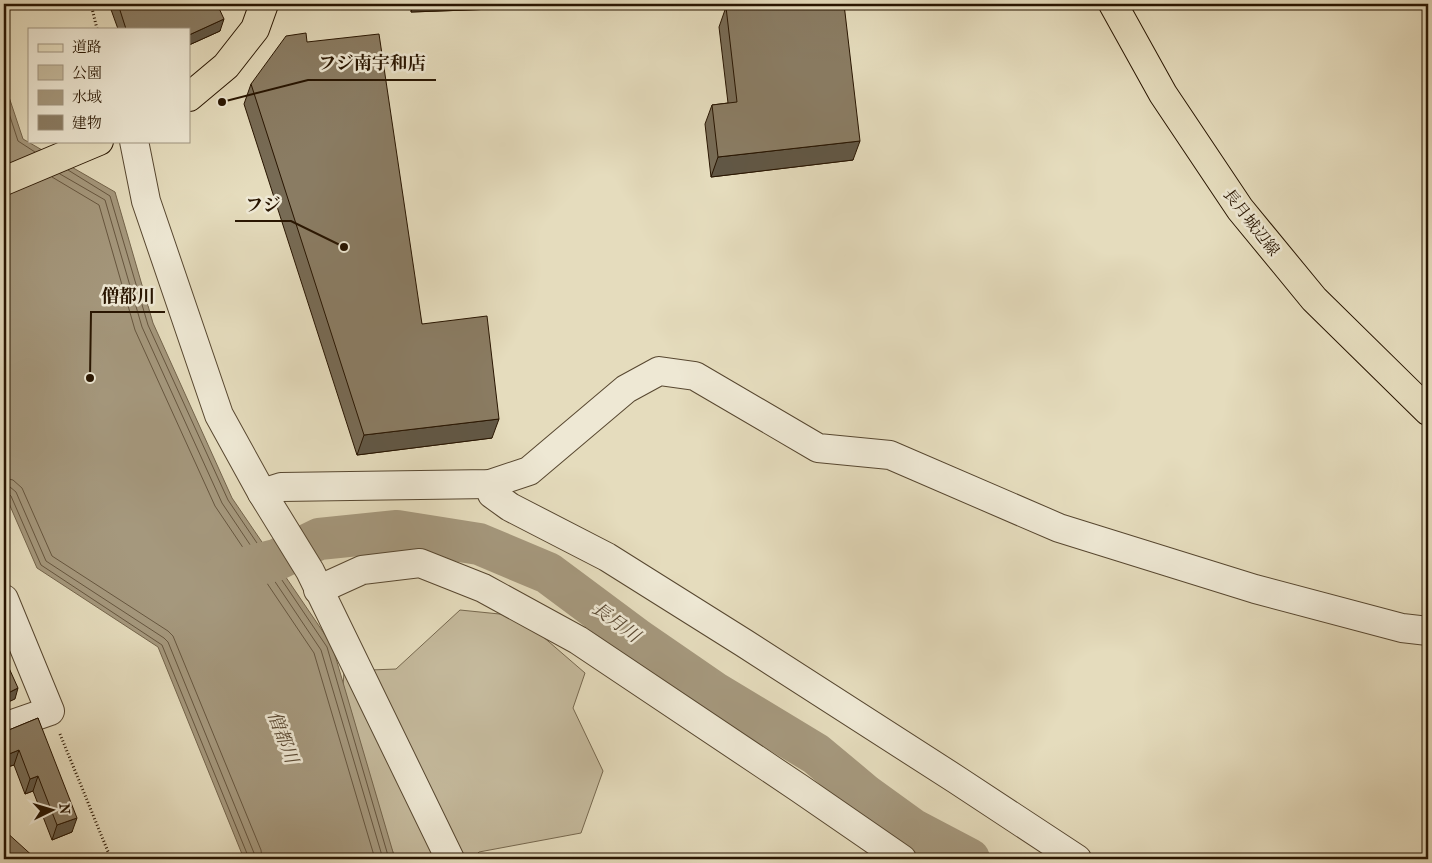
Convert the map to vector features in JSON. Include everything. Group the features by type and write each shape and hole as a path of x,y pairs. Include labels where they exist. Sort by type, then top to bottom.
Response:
{"main road":[{"path":"190,96 226,66 254,28 264,4"},
{"name":"長月城辺線","path":"1113,4 1163,94 1240,209 1314,300 1428,411"},
{"path":"4,181 97,142"}],"street":[{"path":"134,142 146,201 219,415 266,500 314,580 450,859"},
{"path":"266,500 281,487 490,484 529,471 626,389 659,371 695,376 818,448 890,455 1059,528 1255,589 1402,628 1428,631"},
{"path":"490,484 492,494 510,507 607,557 744,643 1077,859"},
{"path":"314,580 362,570 420,563 483,588 578,640 902,859"},
{"path":"4,599 50,711 4,727"}],"path":[{"path":"91,4 97,28"},
{"path":"50,711 111,859"}],"green space":[{"path":"460,610 519,616 585,673 573,708 603,771 581,833 479,852 473,859 396,859 354,763 342,702 344,671 396,669"}],"water":[{"path":"4,82 23,139 115,192 153,323 232,498 332,645 395,859 244,859 158,647 37,568 4,492"}],"building":[{"path":"118,4 217,4 224,19 190,35 190,28 126,28"},
{"path":"746,4 844,4 860,141 718,157 712,105 737,102 726,7"},
{"path":"306,33 307,42 379,34 422,324 487,316 499,419 364,435 251,84 286,36"},
{"path":"4,657 18,688 4,695"},
{"path":"38,718 77,818 57,825 38,776 30,779 19,750 4,756 4,732"},
{"path":"4,830 36,859 4,859"}],"waterway":[{"name":"長月川","path":"221,578 251,566 276,560 319,539 397,531 479,544 548,573 638,640 715,693 816,754 865,795 912,829 969,859"}],"place":[{"name":"フジ南宇和店","path":"222,102"},
{"name":"フジ","path":"344,247"},
{"name":"僧都川","path":"90,378"}]}
